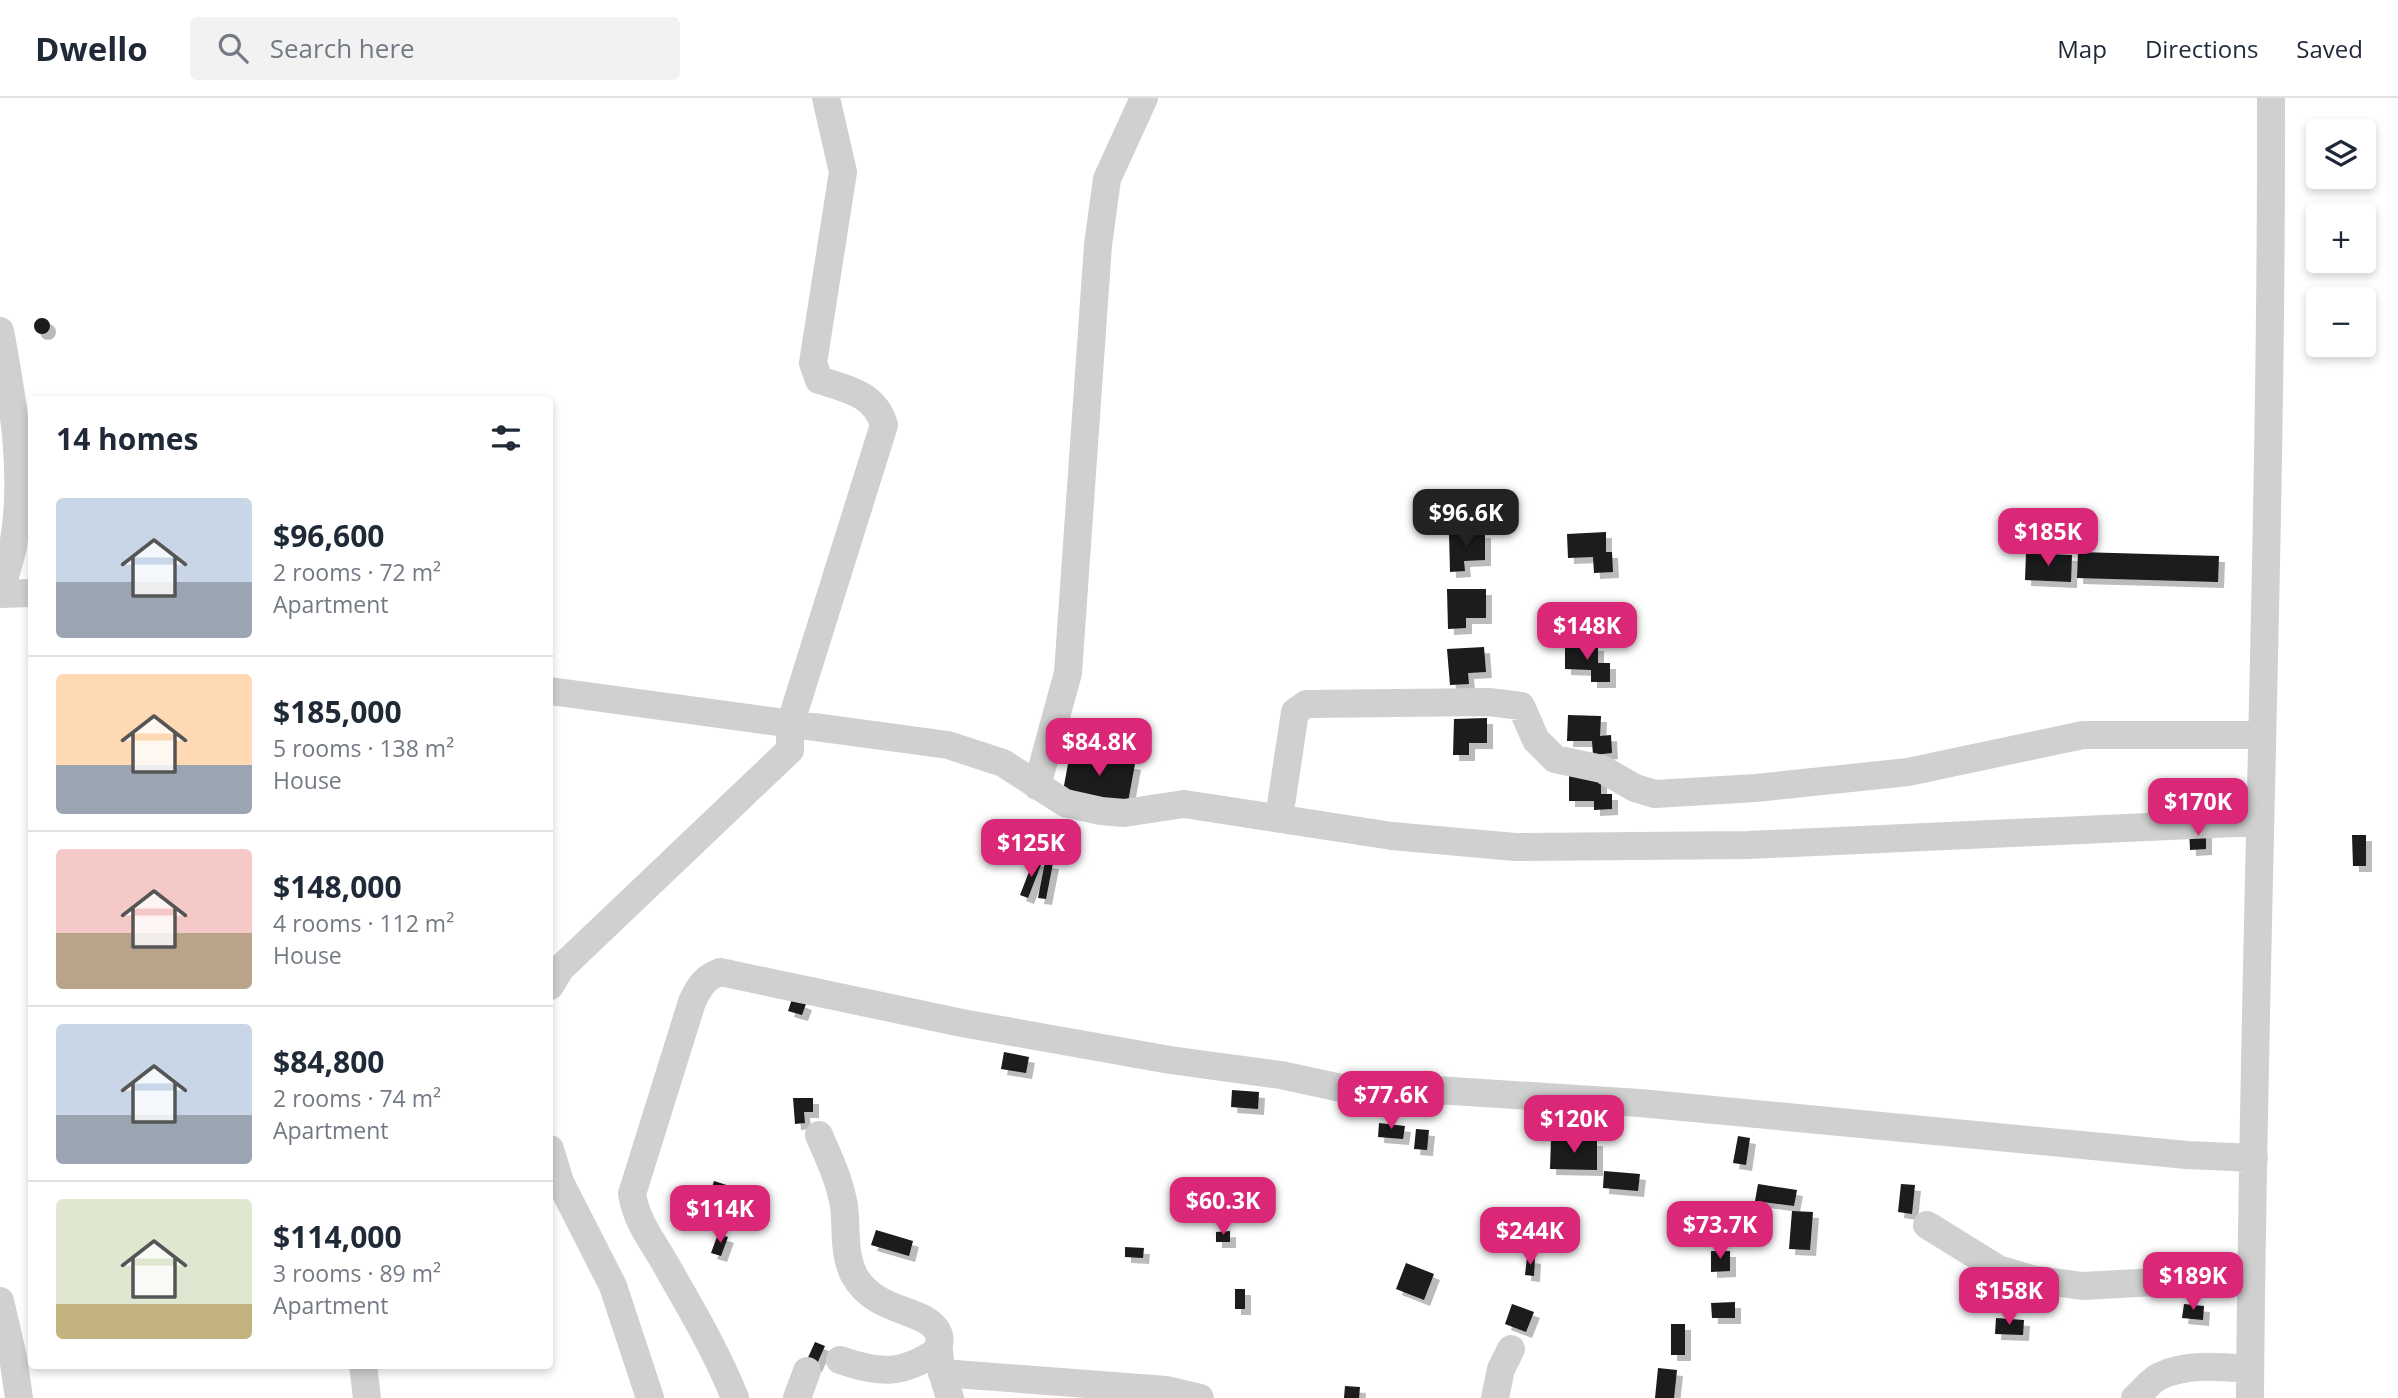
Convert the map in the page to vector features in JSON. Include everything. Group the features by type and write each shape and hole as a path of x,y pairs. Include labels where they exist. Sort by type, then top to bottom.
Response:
{"street":[{"path":"553,981 561,968 790,750 790,725 884,425 879,409 866,398 819,380 813,363 843,172 826,98"},
{"path":"1037,786 1068,673 1098,245 1107,179 1144,98"},
{"path":"2250,1398 2249,1277 2271,284 2271,98"},
{"path":"0,331 13,398 18,487 13,546 0,594 28,593"},
{"path":"553,691 948,745 1003,763 1065,803 1101,811 1124,813 1184,804 1392,836 1515,847 1748,845 2258,822"},
{"path":"1279,818 1295,712 1307,704 1489,702 1521,706 1536,740 1555,759 1602,769 1635,788 1655,794 1756,788 1908,772 2083,735 2260,735"},
{"path":"735,1398 670,1270 639,1221 632,1194 692,1002 708,976 720,972 962,1023 1170,1060 1281,1075 1350,1090 1436,1090 1640,1103 2148,1152 2253,1158"},
{"path":"819,1135 836,1176 844,1207 848,1260 855,1278 869,1295 888,1307 928,1319 939,1335 944,1374"},
{"path":"553,1159 560,1182 613,1286 650,1398"},
{"path":"1927,1225 1998,1269 2031,1279 2082,1286 2249,1277"},
{"path":"0,1301 19,1398"},
{"path":"1495,1398 1501,1368 1511,1349"},
{"path":"840,1360 864,1368 896,1371 916,1365 944,1374 1166,1390 1200,1398"},
{"path":"2135,1398 2158,1376 2173,1372 2211,1367 2250,1369"},
{"path":"363,1369 367,1398"},
{"path":"797,1398 807,1371"}],"building":[{"path":"42,318 48,320 48,332 42,334 36,332 34,326 36,320"},
{"path":"1485,532 1485,560 1464,561 1465,571 1450,572 1449,533"},
{"path":"1606,532 1606,552 1612,552 1613,572 1594,573 1593,557 1568,558 1567,534"},
{"path":"2078,552 2219,556 2218,582 2077,578"},
{"path":"2026,553 2072,555 2071,582 2025,580"},
{"path":"1447,589 1486,589 1486,618 1466,618 1466,628 1448,629"},
{"path":"1565,644 1598,645 1598,663 1610,663 1610,682 1591,682 1591,670 1565,669"},
{"path":"1484,647 1486,672 1468,673 1469,684 1450,685 1447,649"},
{"path":"1568,715 1601,716 1600,736 1611,735 1612,753 1593,755 1592,741 1567,741"},
{"path":"1487,718 1487,743 1469,743 1469,755 1453,755 1454,719"},
{"path":"1070,753 1135,764 1128,802 1063,791"},
{"path":"1601,775 1601,794 1612,794 1612,809 1594,810 1594,801 1569,801 1569,776"},
{"path":"2189,827 2206,827 2206,849 2190,850"},
{"path":"2352,835 2366,835 2366,866 2353,866"},
{"path":"1034,859 1042,862 1028,898 1020,895"},
{"path":"1045,862 1053,863 1046,899 1038,898"},
{"path":"792,999 806,1004 802,1015 788,1011"},
{"path":"1004,1052 1029,1057 1026,1073 1001,1069"},
{"path":"1232,1090 1259,1092 1258,1109 1231,1107"},
{"path":"793,1098 813,1098 813,1112 804,1112 805,1123 795,1124"},
{"path":"1379,1123 1405,1126 1403,1139 1378,1137"},
{"path":"1416,1129 1429,1130 1427,1150 1414,1149"},
{"path":"1738,1136 1750,1138 1746,1165 1733,1163"},
{"path":"1551,1140 1597,1140 1597,1170 1550,1169"},
{"path":"1604,1171 1640,1174 1638,1191 1603,1188"},
{"path":"714,1181 739,1189 734,1204 709,1196"},
{"path":"1758,1184 1797,1190 1794,1206 1755,1201"},
{"path":"1901,1184 1915,1185 1912,1214 1898,1212"},
{"path":"720,1205 737,1209 734,1220 718,1216"},
{"path":"1501,1209 1533,1212 1531,1233 1499,1230"},
{"path":"1792,1211 1813,1212 1810,1250 1789,1249"},
{"path":"876,1230 913,1241 909,1256 871,1245"},
{"path":"1230,1231 1230,1242 1216,1242 1216,1232"},
{"path":"718,1234 728,1237 721,1256 711,1253"},
{"path":"1125,1247 1144,1248 1143,1258 1125,1257"},
{"path":"1711,1251 1730,1251 1730,1271 1711,1272"},
{"path":"1527,1257 1535,1258 1534,1276 1525,1275"},
{"path":"1406,1263 1434,1274 1424,1300 1396,1289"},
{"path":"1235,1289 1245,1289 1245,1309 1235,1309"},
{"path":"1735,1302 1735,1318 1712,1318 1711,1303"},
{"path":"1512,1304 1534,1312 1526,1332 1505,1324"},
{"path":"2184,1304 2204,1306 2203,1320 2182,1318"},
{"path":"1996,1318 2024,1320 2023,1335 1995,1334"},
{"path":"1671,1324 1685,1324 1685,1355 1671,1355"},
{"path":"815,1342 825,1346 816,1366 806,1362"},
{"path":"1658,1368 1677,1370 1674,1398 1655,1398"},
{"path":"1345,1386 1360,1387 1359,1398 1344,1398"}]}
